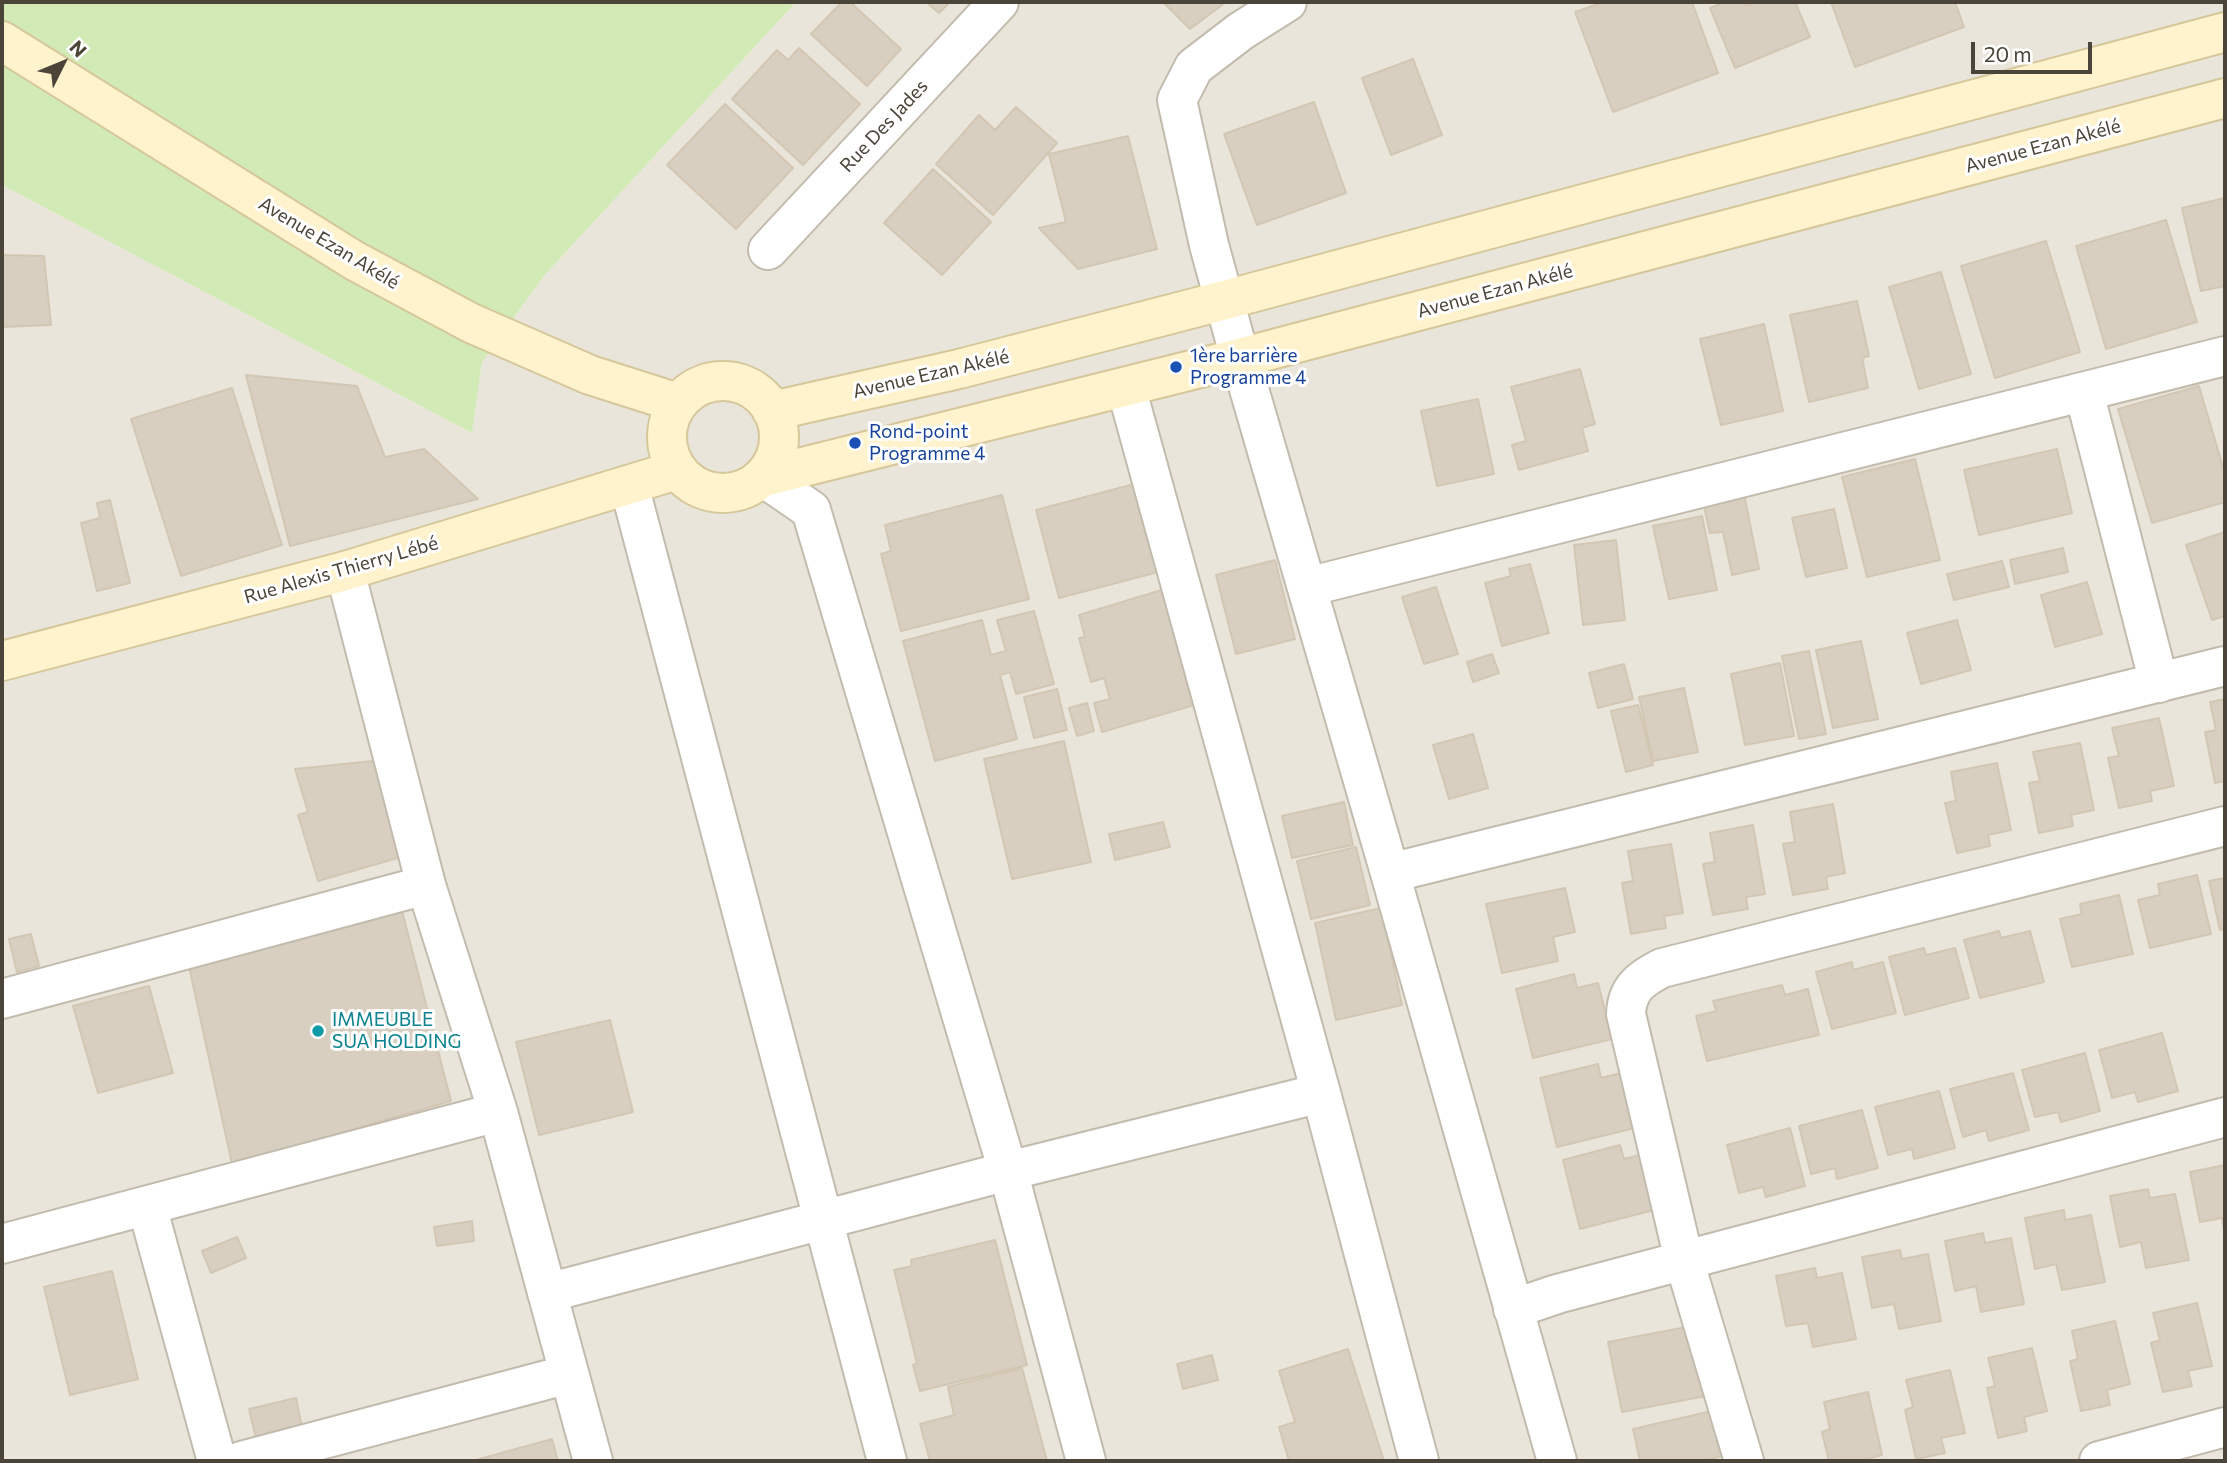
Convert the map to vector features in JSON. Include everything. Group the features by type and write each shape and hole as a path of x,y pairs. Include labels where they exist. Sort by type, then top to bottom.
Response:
{"main road":[{"name":"Avenue Ezan Akélé","path":"772,411 959,369 1225,300 2225,33"},
{"name":"Avenue Ezan Akélé","path":"2,41 355,261 471,323 590,374 678,403"},
{"name":"Avenue Ezan Akélé","path":"763,477 1240,358 2225,98"},
{"path":"727,381 746,386 762,397 772,411 779,429 773,463 763,477 748,487 731,493 713,492 696,486 677,470 671,459 667,440 669,421 678,403 692,390 709,383 727,381"},
{"name":"Rue Alexis Thierry Lébé","path":"2,661 345,571 677,470"}],"street":[{"name":"Rue Des Jades","path":"768,250 999,2"},
{"path":"1287,2 1241,30 1194,67 1177,100 1209,245 1240,358 1557,1461"},
{"path":"1307,587 2225,356"},
{"path":"1126,387 1321,1093 1419,1461"},
{"path":"2084,392 2159,683"},
{"path":"763,477 811,510 1007,1171 1086,1461"},
{"path":"629,485 821,1221 887,1461"},
{"path":"345,571 426,885 498,1112 593,1461"},
{"path":"1390,873 2225,666"},
{"path":"1744,1461 1684,1260 1626,1014 1626,999 1632,987 1661,968 2225,826"},
{"path":"2,999 426,885"},
{"path":"547,1293 1007,1171 1321,1093"},
{"path":"2,1244 498,1112"},
{"path":"1513,1309 1557,1294 2225,1117"},
{"path":"147,1206 217,1461"},
{"path":"241,1461 569,1374"},
{"path":"2099,1461 2225,1427"}],"shaded area":[{"path":"796,2 2225,2 2225,1461 2,1461 2,185 472,433 482,362 543,277"}],"green space":[{"path":"2,2 796,2 543,277 482,362 472,433 2,185"}],"building":[{"path":"842,2 850,2 901,49 867,86 811,34"},
{"path":"926,2 950,2 939,13"},
{"path":"1163,2 1226,2 1190,29"},
{"path":"1604,2 1692,2 1718,73 1613,112 1575,12"},
{"path":"1725,2 1744,2 1746,6 1755,2 1795,2 1810,37 1735,68 1710,8"},
{"path":"1831,2 1955,2 1964,27 1855,67"},
{"path":"799,48 860,104 803,165 732,99 777,50 788,60"},
{"path":"1413,59 1442,135 1391,155 1362,78"},
{"path":"1314,102 1346,193 1257,225 1224,134"},
{"path":"725,104 793,168 736,229 667,165"},
{"path":"1016,107 1057,143 993,215 936,164 979,115 995,130"},
{"path":"1128,136 1157,249 1078,269 1039,228 1066,222 1049,154"},
{"path":"933,169 991,222 942,275 884,223"},
{"path":"2225,198 2225,286 2201,291 2182,208"},
{"path":"2166,220 2197,322 2106,349 2076,246"},
{"path":"2046,241 2080,352 1995,378 1961,266"},
{"path":"2,255 44,256 51,325 2,327"},
{"path":"1941,272 1971,374 1919,389 1889,287"},
{"path":"1857,301 1869,356 1862,358 1868,388 1809,402 1790,315"},
{"path":"1764,324 1783,411 1721,425 1700,339"},
{"path":"1580,369 1595,424 1582,428 1588,451 1519,470 1512,445 1526,441 1511,387"},
{"path":"246,375 357,386 385,457 424,449 478,499 290,546"},
{"path":"2199,386 2225,474 2225,502 2152,523 2118,409"},
{"path":"232,388 282,545 181,576 131,419"},
{"path":"1478,399 1494,474 1437,486 1421,411"},
{"path":"2057,449 2072,513 1979,535 1964,470"},
{"path":"1915,459 1940,560 1867,577 1842,477"},
{"path":"1138,483 1162,571 1059,598 1036,510"},
{"path":"1744,494 1759,569 1732,575 1723,532 1710,533 1703,502"},
{"path":"1002,495 1029,599 901,631 881,554 891,551 885,525"},
{"path":"110,500 130,583 97,591 81,523 100,518 97,503"},
{"path":"1834,509 1847,568 1806,577 1792,518"},
{"path":"1702,516 1717,590 1669,599 1653,526"},
{"path":"2225,532 2225,616 2212,620 2186,545"},
{"path":"1616,540 1625,620 1583,625 1574,545"},
{"path":"2063,548 2068,572 2015,584 2010,560"},
{"path":"1275,560 1295,639 1236,654 1216,575"},
{"path":"2002,561 2009,587 1954,600 1947,574"},
{"path":"1530,564 1549,633 1502,646 1485,583 1511,576 1509,569"},
{"path":"2087,582 2102,634 2055,647 2041,595"},
{"path":"1436,587 1458,654 1424,664 1402,597"},
{"path":"1165,589 1198,704 1102,732 1094,703 1110,699 1104,678 1091,682 1079,638 1085,637 1079,615"},
{"path":"1034,611 1054,684 1016,694 1010,672 1000,675 1017,739 935,761 903,641 982,620 991,655 1006,651 997,620"},
{"path":"1957,620 1971,670 1921,684 1907,633"},
{"path":"1861,641 1878,719 1833,728 1816,650"},
{"path":"1809,651 1826,734 1799,739 1782,656"},
{"path":"1492,654 1499,673 1473,682 1467,662"},
{"path":"1780,663 1794,736 1745,745 1731,674"},
{"path":"1624,664 1633,699 1598,708 1589,673"},
{"path":"1684,688 1698,752 1653,761 1639,697"},
{"path":"1057,689 1067,730 1034,738 1024,697"},
{"path":"2225,699 2225,781 2215,783 2205,732 2216,730 2210,702"},
{"path":"1087,703 1094,731 1077,736 1069,708"},
{"path":"1638,705 1653,765 1626,772 1611,711"},
{"path":"2159,718 2174,786 2150,791 2152,801 2119,808 2108,758 2119,756 2112,728"},
{"path":"1473,734 1488,788 1449,799 1433,745"},
{"path":"1064,741 1091,862 1012,879 984,759"},
{"path":"2080,743 2094,810 2071,815 2073,826 2039,833 2029,783 2040,781 2033,752"},
{"path":"373,761 401,857 318,881 298,815 308,812 295,769"},
{"path":"1997,763 2011,830 1988,835 1990,846 1957,853 1945,803 1956,801 1951,772"},
{"path":"1344,802 1353,845 1292,858 1282,816"},
{"path":"1833,804 1845,873 1826,877 1828,889 1793,895 1783,844 1795,842 1790,812"},
{"path":"1163,822 1170,847 1115,860 1109,834"},
{"path":"1753,825 1765,894 1746,897 1748,909 1713,915 1703,864 1715,862 1710,833"},
{"path":"1671,844 1683,913 1664,916 1666,928 1631,934 1622,883 1633,881 1628,851"},
{"path":"1356,847 1370,905 1311,919 1297,861"},
{"path":"2197,875 2211,934 2150,948 2138,900 2160,895 2158,884"},
{"path":"2225,878 2225,929 2220,930 2209,881"},
{"path":"1565,888 1575,932 1553,937 1558,961 1502,973 1486,904"},
{"path":"2119,895 2133,954 2072,967 2060,919 2082,914 2080,904"},
{"name":"IMMEUBLE SUA HOLDING","path":"401,907 451,1101 232,1164 188,962"},
{"path":"1381,908 1402,1005 1336,1020 1315,923"},
{"path":"1999,931 2001,938 2030,931 2044,982 1980,998 1964,940"},
{"path":"31,934 39,966 17,972 9,939"},
{"path":"1924,948 1926,955 1955,948 1969,998 1905,1015 1889,957"},
{"path":"1852,962 1853,970 1883,962 1896,1013 1832,1029 1816,972"},
{"path":"1574,974 1577,988 1598,983 1612,1039 1533,1058 1516,989"},
{"path":"1782,985 1785,995 1808,989 1819,1035 1707,1061 1696,1016 1716,1011 1713,1001"},
{"path":"149,986 173,1073 98,1093 73,1006"},
{"path":"610,1020 633,1112 539,1135 516,1042"},
{"path":"2162,1033 2178,1091 2138,1102 2135,1092 2112,1098 2099,1050"},
{"path":"2085,1053 2100,1111 2061,1122 2058,1112 2035,1117 2022,1070"},
{"path":"1598,1064 1601,1078 1621,1073 1635,1128 1557,1147 1540,1078"},
{"path":"2013,1073 2029,1130 1989,1141 1986,1130 1963,1137 1950,1089"},
{"path":"1939,1091 1955,1148 1914,1159 1912,1149 1888,1155 1875,1107"},
{"path":"1862,1110 1878,1168 1837,1179 1835,1168 1811,1174 1799,1126"},
{"path":"1790,1128 1805,1186 1766,1197 1763,1187 1739,1193 1727,1145"},
{"path":"1620,1145 1624,1159 1644,1154 1658,1209 1580,1229 1563,1160"},
{"path":"2225,1165 2225,1238 2222,1218 2200,1222 2190,1172"},
{"path":"2148,1189 2150,1198 2175,1194 2189,1260 2146,1268 2141,1242 2120,1247 2110,1196"},
{"path":"2064,1210 2065,1220 2091,1215 2105,1282 2062,1290 2056,1264 2035,1269 2025,1218"},
{"path":"472,1221 474,1241 437,1246 434,1227"},
{"path":"1983,1233 1985,1243 2011,1238 2024,1304 1981,1312 1976,1286 1955,1291 1945,1241"},
{"path":"237,1237 246,1258 211,1273 202,1251"},
{"path":"995,1240 1027,1365 920,1391 913,1365 917,1363 894,1270 912,1266 911,1260"},
{"path":"1900,1250 1902,1259 1928,1254 1941,1321 1899,1329 1894,1304 1872,1308 1862,1257"},
{"path":"1815,1268 1817,1278 1842,1273 1856,1339 1813,1347 1808,1323 1786,1326 1776,1276"},
{"path":"112,1271 138,1379 70,1395 44,1287"},
{"path":"2197,1303 2212,1366 2188,1371 2192,1386 2163,1392 2151,1343 2160,1340 2153,1313"},
{"path":"2115,1321 2130,1384 2107,1390 2110,1405 2081,1411 2070,1361 2078,1359 2072,1331"},
{"path":"1692,1326 1706,1396 1622,1412 1608,1342"},
{"path":"2032,1348 2047,1411 2024,1417 2027,1431 1998,1438 1987,1388 1995,1386 1988,1358"},
{"path":"1348,1349 1384,1461 1289,1461 1279,1427 1295,1422 1279,1371"},
{"path":"1212,1355 1218,1380 1183,1389 1177,1364"},
{"path":"1022,1368 1047,1461 930,1461 920,1424 954,1415 948,1387"},
{"path":"1950,1370 1965,1433 1941,1438 1945,1453 1916,1459 1905,1410 1913,1407 1906,1380"},
{"path":"1868,1392 1882,1455 1859,1461 1829,1461 1822,1432 1830,1429 1824,1402"},
{"path":"296,1398 304,1437 258,1447 249,1409"},
{"path":"1712,1411 1722,1456 1703,1461 1640,1461 1633,1429"},
{"path":"552,1439 558,1461 476,1460"}],"place":[{"name":"1ère barrière Programme 4","path":"1176,367"},
{"name":"Rond-point Programme 4","path":"855,443"},
{"name":"IMMEUBLE SUA HOLDING","path":"318,1031"}]}
